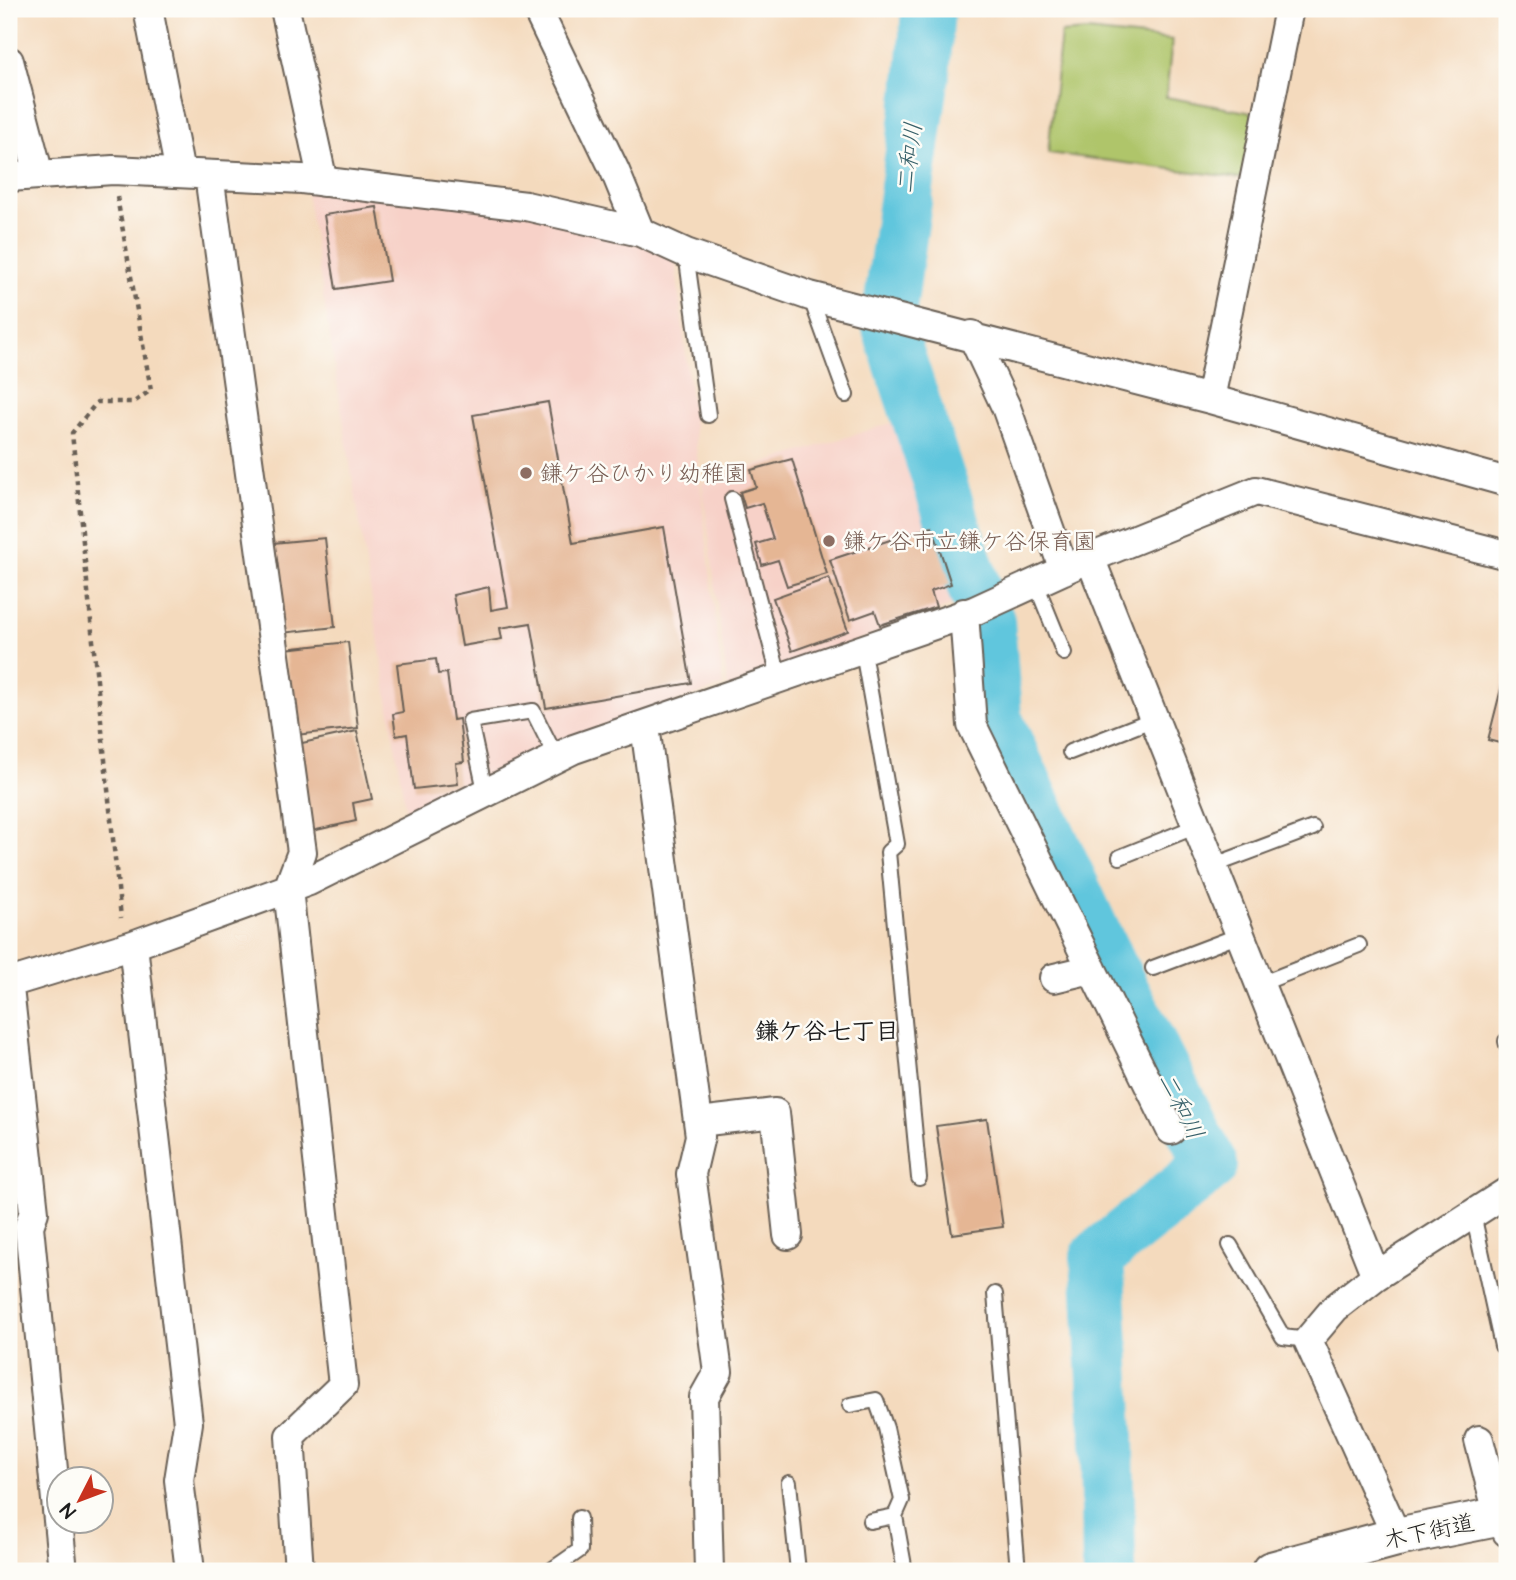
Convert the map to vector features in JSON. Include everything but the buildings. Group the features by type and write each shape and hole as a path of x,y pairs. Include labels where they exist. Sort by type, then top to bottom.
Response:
{"main road":[{"name":"木下街道","path":"1292,1568 1397,1537 1505,1521"}],"street":[{"path":"148,9 180,173"},
{"path":"285,9 323,182"},
{"path":"537,9 615,171 640,232"},
{"path":"1210,399 1289,9"},
{"path":"9,61 39,175"},
{"path":"9,177 113,170 180,173 323,182 526,206 640,232 686,253 810,296 972,335 1507,481"},
{"path":"209,175 302,852 288,889 343,1385 290,1436 299,1571"},
{"path":"972,335 1006,407 1064,570"},
{"path":"63,1571 29,1226 34,1212 9,986 288,889 486,796 574,750 863,652 977,609 1090,558 1256,492 1507,555"},
{"path":"1090,558 1376,1276"},
{"path":"977,609 972,726 1171,1130"},
{"path":"645,726 699,1122 700,1136 691,1174 718,1372 705,1397 709,1571"},
{"path":"133,945 188,1423 179,1480 191,1571"},
{"path":"1054,978 1092,969"},
{"path":"699,1122 775,1113 788,1235"},
{"path":"1397,1537 1308,1340 1335,1308 1376,1276 1507,1192"},
{"path":"1479,1440 1505,1521"}],"lane":[{"path":"686,253 708,415"},
{"path":"810,296 846,394"},
{"path":"732,499 780,680"},
{"path":"1036,584 1064,653"},
{"path":"863,652 897,844 888,852 919,1178"},
{"path":"486,796 470,720 533,711 557,759"},
{"path":"1070,752 1154,719"},
{"path":"1120,857 1197,825"},
{"path":"1212,866 1313,828"},
{"path":"1153,968 1240,935"},
{"path":"1260,984 1359,945"},
{"path":"1473,1214 1502,1346"},
{"path":"1230,1245 1283,1337 1308,1340"},
{"path":"995,1294 1018,1571"},
{"path":"850,1405 876,1400 886,1428 902,1500 895,1516 905,1571"},
{"path":"789,1483 798,1571"},
{"path":"870,1521 895,1516"},
{"path":"550,1571 580,1550 579,1518"}],"path":[{"path":"113,170 151,390 134,402 97,402 72,433 118,911 133,945"}],"shaded area":[{"name":"鎌ケ谷ひかり幼稚園","path":"306,188 520,211 639,237 675,259 723,686 561,742 407,819"},
{"name":"鎌ケ谷市立鎌ケ谷保育園","path":"910,417 968,599 728,690 702,483"}],"green space":[{"path":"1087,31 1172,40 1166,97 1258,114 1247,179 1048,153 1061,33"}],"waterway":[{"name":"二和川","path":"890,308 923,74 928,9"},
{"name":"二和川","path":"889,328 976,593"},
{"name":"二和川","path":"988,621 995,718 1099,944 1211,1165 1097,1257 1107,1434 1109,1571"}],"place":[{"name":"鎌ケ谷ひかり幼稚園","path":"526,473"},
{"name":"鎌ケ谷市立鎌ケ谷保育園","path":"829,541"}],"district":[{"name":"鎌ケ谷七丁目","path":"827,1031"}]}
